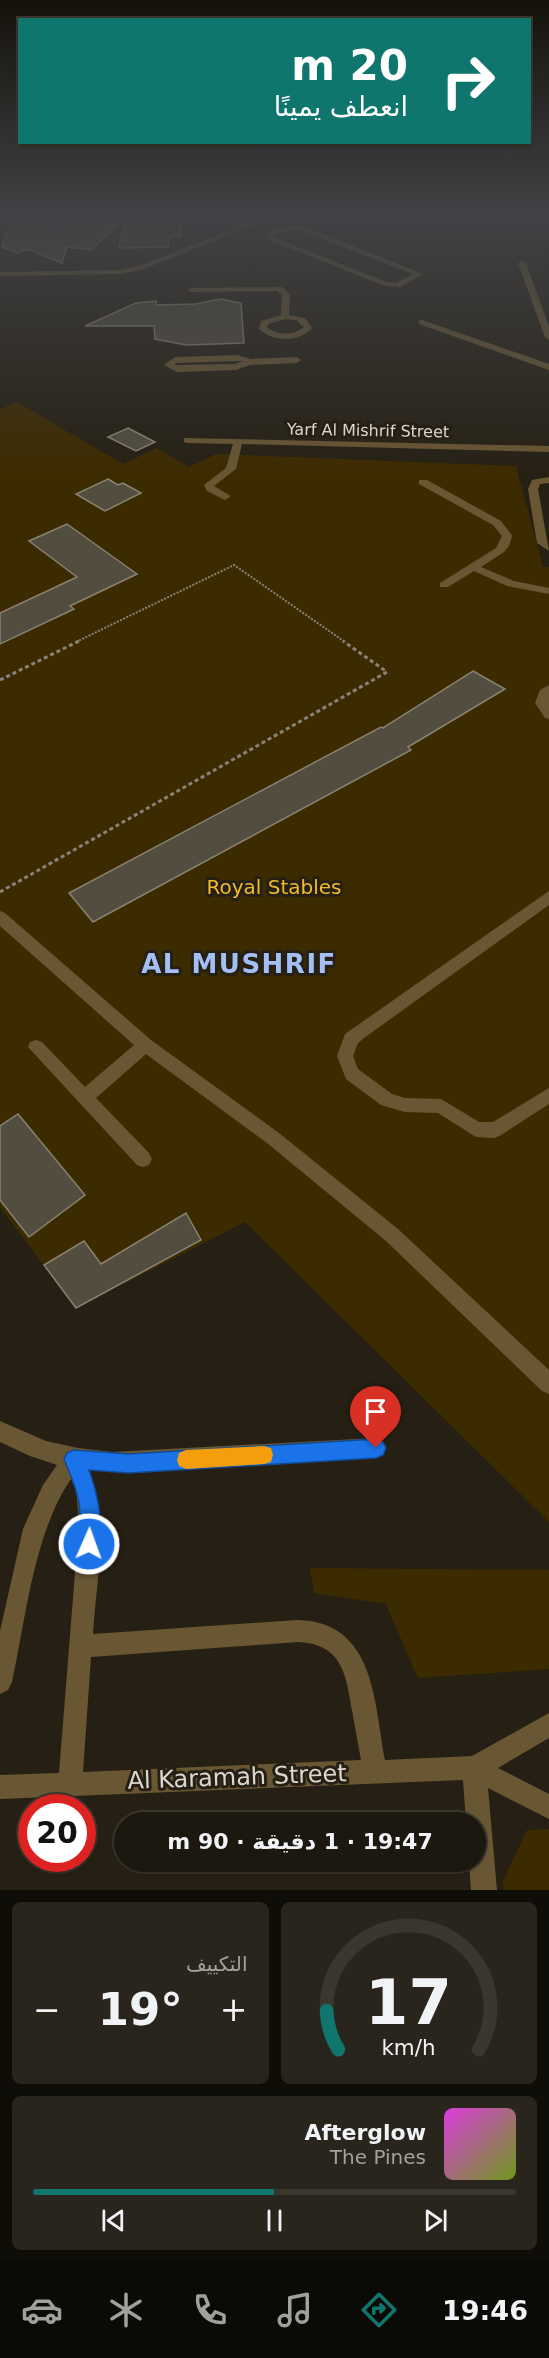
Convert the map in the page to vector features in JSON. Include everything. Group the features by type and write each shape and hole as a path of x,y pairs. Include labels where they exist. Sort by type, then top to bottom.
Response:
{"street":[{"path":"285,316 286,300"},
{"path":"536,300 549,337"},
{"path":"285,316 305,321 308,328 301,334 287,336 272,334 263,329 264,322 285,316"},
{"path":"422,322 549,367"},
{"path":"249,362 237,357 176,360 168,365 173,369 191,369 240,367 249,362 297,360"},
{"name":"Yarf Al Mishrif Street","path":"187,440 549,449"},
{"path":"225,497 211,489 209,485 231,469 238,441"},
{"path":"549,480 536,482 533,487 544,525 542,543 549,548"},
{"path":"423,482 497,523 506,532 507,541 504,546 444,585"},
{"path":"473,567 511,584 549,591"},
{"path":"549,689 541,698 541,703 549,715"},
{"path":"549,897 358,1033 351,1039 345,1056 352,1074 387,1100 405,1105 441,1106 476,1130 495,1130 549,1095"},
{"path":"0,916 145,1045 273,1138 331,1184 454,1292 549,1384"},
{"path":"84,1098 145,1045"},
{"path":"36,1047 143,1159"},
{"path":"0,1431 39,1450 73,1459 129,1463 376,1448"},
{"path":"70,1784 90,1514 86,1488 73,1459"},
{"path":"0,1682 34,1529 50,1492 73,1459"},
{"path":"81,1646 298,1630 312,1630 326,1635 339,1643 357,1671 375,1772"},
{"name":"Al Karamah Street","path":"0,1787 474,1768 549,1725"},
{"path":"474,1768 484,1890"},
{"name":"Al Karamah Street","path":"474,1768 549,1807"}],"path":[{"path":"0,680 234,565 387,672 0,892"}],"green space":[{"name":"Royal Stables","path":"17,402 123,464 156,448 189,467 216,454 516,466 543,567 549,567 549,1522 245,1222 76,1308 0,1207 0,409"},
{"path":"310,1568 549,1570 549,1669 418,1678 386,1604 314,1593"},
{"path":"549,1829 549,1890 504,1890 503,1881 527,1830"}],"building":[{"path":"215,300 241,303 244,343 186,345 155,339 154,326 85,326 136,303 156,301 156,305 195,304"},
{"path":"128,428 155,442 136,451 108,437"},
{"path":"108,479 118,485 123,483 141,493 105,511 76,494"},
{"path":"67,524 137,574 70,606 74,609 0,644 0,613 77,577 29,541"},
{"path":"473,671 505,689 408,747 411,750 93,922 69,893 381,727 383,728"},
{"path":"18,1114 85,1195 29,1237 0,1200 0,1126"},
{"path":"186,1213 201,1240 76,1308 44,1265 84,1241 101,1264"}],"slow traffic":[{"path":"186,1460 264,1455"}],"district":[{"name":"AL MUSHRIF","path":"239,964"}],"route":[{"path":"89,1544 89,1505 86,1488 81,1472 73,1459 129,1463 376,1448"}]}
